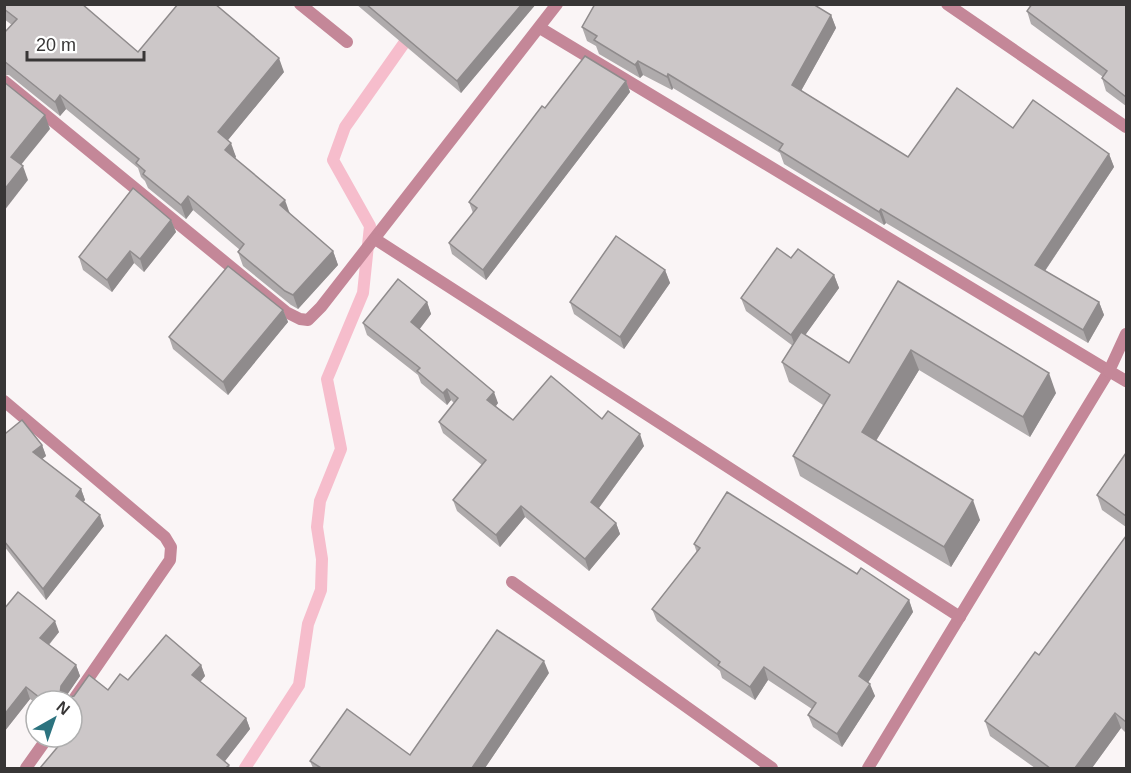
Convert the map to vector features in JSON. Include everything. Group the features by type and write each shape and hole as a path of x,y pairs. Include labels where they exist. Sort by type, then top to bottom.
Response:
{"street":[{"path":"300,4 346,42"},
{"path":"4,81 286,312 308,320 321,308 557,4"},
{"path":"947,4 1126,127"},
{"path":"540,28 1126,381"},
{"path":"375,239 960,617"},
{"path":"872,767 1109,371 1126,334"},
{"path":"4,401 165,537 171,548 170,560 81,689"},
{"path":"512,582 772,768"},
{"path":"26,768 39,749"}],"building":[{"path":"4,4 82,4 138,52 178,4 215,4 279,58 218,132 231,143 225,150 285,200 280,205 333,251 293,295 285,291 238,252 244,244 188,196 181,205 143,174 145,171 136,163 139,159 60,95 55,102 4,61 4,33 17,19 4,9"},
{"path":"366,4 522,4 457,81"},
{"path":"595,4 813,4 831,15 792,85 908,157 957,88 1013,128 1033,100 1109,154 1035,265 1099,302 1083,330 881,209 879,212 779,150 783,144 668,74 667,77 638,61 635,65 594,40 597,36 582,27"},
{"path":"1032,4 1126,4 1126,97 1102,78 1107,71 1027,11"},
{"path":"585,56 626,81 483,270 449,243 477,208 469,202 542,106 545,108"},
{"path":"4,82 45,115 11,157 23,166 4,190"},
{"path":"133,188 171,220 140,259 130,251 107,280 79,257"},
{"path":"616,236 665,270 620,337 570,302"},
{"path":"777,248 791,258 798,249 834,275 791,335 741,298"},
{"path":"228,266 283,310 223,382 169,337"},
{"path":"398,279 427,302 411,322 494,392 487,400 513,420 551,376 602,419 608,411 640,434 591,502 616,523 585,559 521,506 496,535 453,500 486,460 439,422 458,398 447,389 443,393 417,371 420,368 363,323"},
{"path":"898,281 1049,373 1023,417 911,350 862,432 973,500 944,547 793,456 830,395 782,362 801,332 849,363"},
{"path":"22,420 42,445 33,452 81,489 76,496 100,515 43,589 4,541 4,431 6,433"},
{"path":"1126,453 1126,516 1097,495"},
{"path":"727,492 857,574 861,568 909,600 859,676 870,684 837,734 808,715 816,703 764,667 750,687 718,665 720,662 652,609 700,548 694,544"},
{"path":"1126,536 1126,722 1115,713 1075,768 1050,768 985,721 1035,652 1039,655"},
{"path":"18,592 55,621 40,638 76,665 61,689 29,689 26,687 4,715 4,609"},
{"path":"497,630 544,661 472,768 321,768 310,761 347,709 410,755"},
{"path":"166,635 201,665 192,675 246,718 217,755 229,765 226,768 40,768 56,749 84,749 84,689 79,689 89,675 108,690 120,674 128,680"}],"waterway":[{"path":"245,768 299,685 308,624 321,590 322,559 317,527 320,501 341,449 327,379 363,293 370,226 333,160 345,127 412,32"}]}
